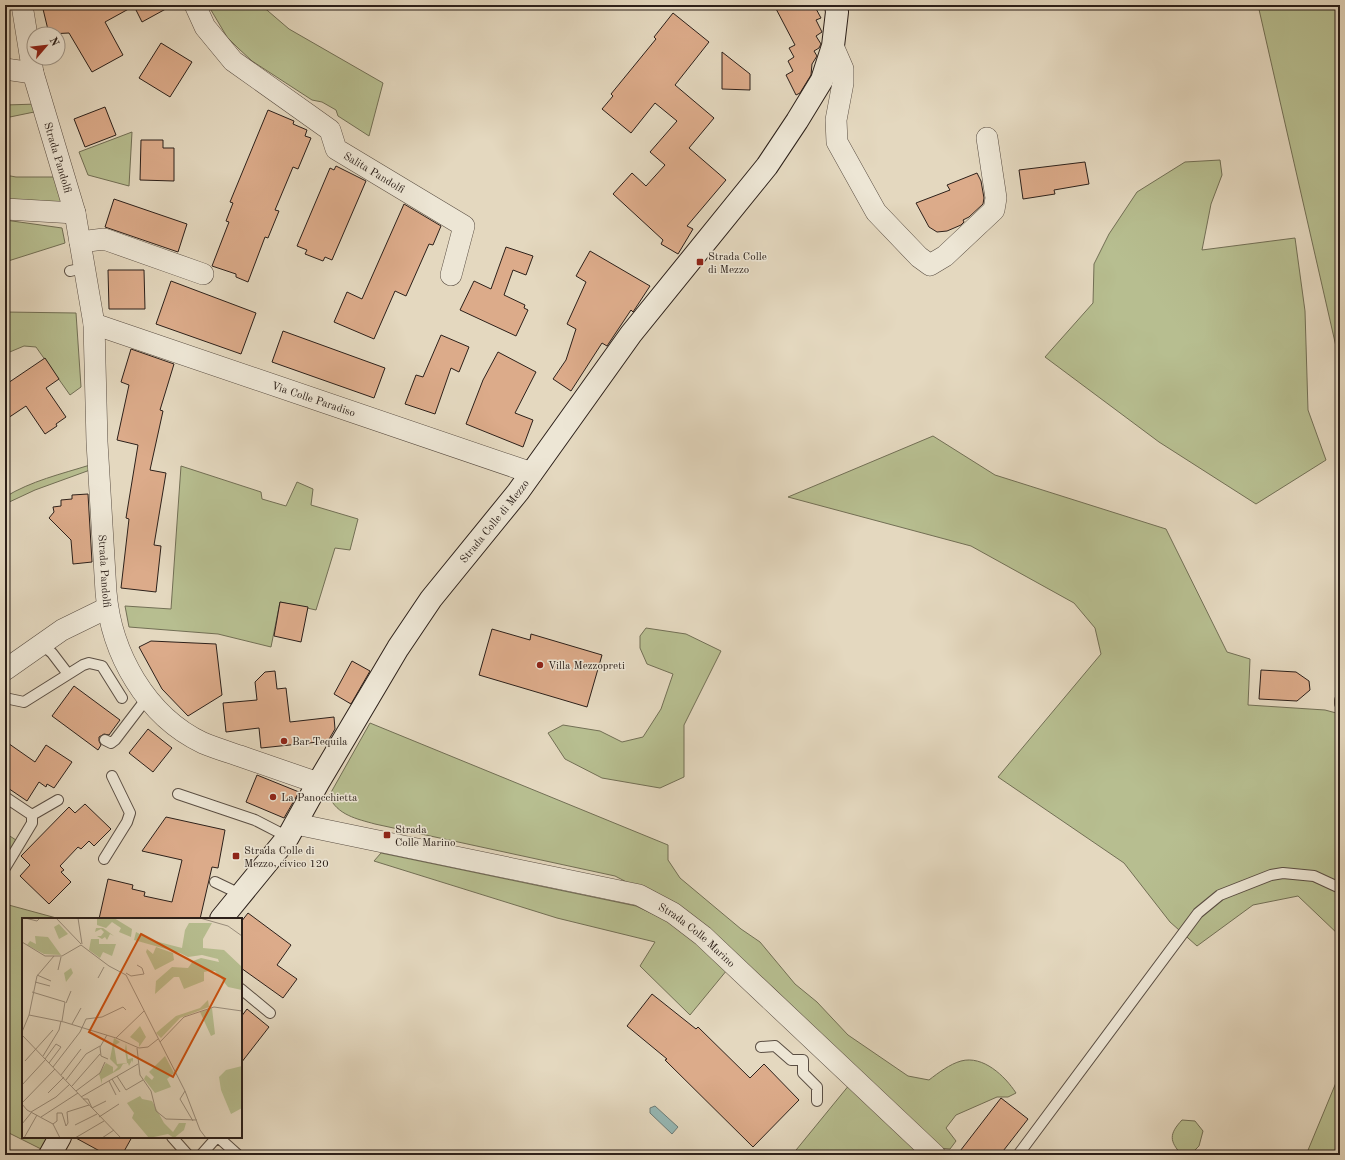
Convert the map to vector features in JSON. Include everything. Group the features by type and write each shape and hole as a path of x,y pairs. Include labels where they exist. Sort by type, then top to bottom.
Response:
{"street":[{"name":"Strada Pandolfi","path":"22,5 33,73 75,213 80,242 77,269 94,324 97,442 107,608 114,636 123,658 147,698 176,726 204,743 318,783"},
{"name":"Salita Pandolfi","path":"195,5 205,27 230,58 330,130 336,149 464,226 451,276"},
{"name":"Strada Colle di Mezzo","path":"222,918 292,831 318,783 398,648 431,599 484,536 532,473 631,334 766,166 797,121 822,80 833,46 837,12 836,5"},
{"path":"833,46 843,69 843,83 836,120 837,142 876,212 919,257 930,265 945,256 994,210 996,198 986,138"},
{"path":"5,69 33,73"},
{"path":"5,208 75,213"},
{"path":"80,242 104,239 203,274"},
{"name":"Via Colle Paradiso","path":"94,324 532,473"},
{"path":"5,670 62,630 107,608"},
{"name":"Strada Colle Marino","path":"292,831 639,895 673,913 703,936 811,1052 935,1155"},
{"path":"50,1155 59,1138"}],"lane":[{"path":"41,644 52,653 68,674"},
{"path":"5,698 24,702 68,674 89,663 102,666 122,698"},
{"path":"105,740 111,743 115,740 147,698"},
{"path":"104,859 127,822 130,813 112,776"},
{"path":"178,794 292,831"},
{"path":"5,797 32,814"},
{"path":"32,814 58,800"},
{"path":"5,868 32,822 32,814"},
{"path":"1018,1155 1198,913 1220,895 1271,875 1283,873 1314,876 1340,888"},
{"path":"215,882 240,894"},
{"path":"242,989 270,1013"},
{"path":"761,1047 775,1046 791,1060 811,1052"},
{"path":"811,1052 803,1073 817,1087 817,1101"},
{"path":"173,1138 188,1155"},
{"path":"201,1155 216,1138"},
{"path":"218,1138 238,1155"}],"green space":[{"path":"208,5 261,5 289,29 383,83 369,136 338,116 336,110 322,102 312,100 252,61 227,37"},
{"path":"1258,5 1340,5 1338,149 1340,159 1340,364"},
{"path":"38,104 39,111 5,118 5,105"},
{"path":"132,132 129,186 88,175 79,152"},
{"path":"1220,160 1222,175 1211,204 1202,250 1295,238 1305,311 1308,410 1326,460 1256,504 1159,442 1045,357 1093,303 1094,264 1109,234 1137,192 1185,162"},
{"path":"5,175 16,177 56,177 63,203 5,200"},
{"path":"5,220 62,228 65,243 5,262"},
{"path":"5,312 76,313 81,387 70,395 36,347 24,346 5,354"},
{"path":"933,436 995,475 1166,529 1227,652 1250,659 1248,705 1325,710 1340,714 1340,936 1298,896 1253,905 1197,946 1170,922 1124,863 998,777 1101,654 1095,628 1074,603 971,546 788,497"},
{"path":"90,465 90,470 35,490 5,504 5,497 15,491 46,478"},
{"path":"181,466 261,492 262,499 286,506 297,482 313,489 311,505 358,519 350,550 335,548 316,610 280,602 271,647 218,634 129,627 125,606 171,609"},
{"path":"646,628 686,634 721,651 684,725 684,777 660,788 602,778 565,759 548,733 563,725 600,731 622,742 643,737 661,709 673,674 647,664 640,648 640,636"},
{"path":"370,723 668,845 668,860 680,878 741,929 760,942 795,984 817,1002 848,1035 908,1076 929,1080 957,1062 969,1060 977,1061 993,1068 1006,1080 1016,1093 1008,1097 997,1097 956,1115 946,1128 956,1141 950,1149 938,1148 816,1034 779,993 743,961 642,890 615,876 375,824 342,812 337,808 329,796"},
{"path":"5,833 16,840 5,861"},
{"path":"381,853 636,906 670,922 713,956 727,970 690,1015 640,966 655,942 557,918 374,861"},
{"path":"5,904 56,918 22,918 22,1138 50,1138 45,1151 5,1131"},
{"path":"1340,1073 1340,1155 1306,1155"},
{"path":"850,1084 927,1155 792,1155"},
{"path":"1182,1120 1195,1121 1203,1131 1199,1146 1190,1155 1182,1155 1175,1146 1172,1138 1175,1129"}],"water":[{"path":"655,1106 678,1127 672,1134 650,1113 650,1108"}],"building":[{"path":"59,5 173,5 142,22 134,6 105,22 123,55 92,72 69,33 66,33 66,26 47,26 43,9"},
{"path":"774,5 814,5 821,18 816,20 822,32 816,36 821,44 819,48 814,51 817,56 812,64 811,75 800,93 796,95 786,75 793,71 788,61 794,57 789,48 795,45"},
{"path":"673,13 709,42 675,85 714,118 689,148 726,180 687,226 693,229 678,254 661,244 663,240 613,194 632,173 646,186 665,165 650,152 677,121 655,103 631,133 602,109 613,96 611,94 656,39 654,37"},
{"path":"161,43 192,62 170,97 139,78"},
{"path":"722,52 750,74 750,90 722,89"},
{"path":"105,107 116,135 85,147 74,119"},
{"path":"268,110 294,121 293,124 307,130 305,136 311,138 298,169 293,167 275,210 279,211 268,238 265,237 248,282 236,277 236,274 212,266 229,222 226,221 233,203 230,202"},
{"path":"141,140 163,140 163,148 174,148 174,181 140,180"},
{"path":"1085,162 1089,184 1054,190 1055,194 1023,199 1019,170"},
{"path":"336,166 366,181 332,260 325,257 323,261 305,254 307,250 297,246 330,168 334,170"},
{"path":"977,173 981,181 984,198 983,204 969,217 963,220 964,222 961,225 947,231 937,232 929,227 916,203 950,190 947,185"},
{"path":"114,199 187,224 178,252 105,227"},
{"path":"404,204 441,226 433,245 429,244 406,296 395,291 374,339 334,322 347,292 362,299"},
{"path":"506,247 533,256 526,275 513,270 504,295 525,305 524,308 528,310 516,336 460,310 474,281 491,289"},
{"path":"590,251 650,286 633,312 631,310 607,346 602,343 571,391 553,379 566,360 576,329 567,324 586,282 576,276"},
{"path":"108,270 144,270 145,309 109,309"},
{"path":"171,281 256,313 241,354 156,324"},
{"path":"283,331 385,368 374,398 272,362"},
{"path":"441,335 469,347 459,372 451,368 435,414 405,404 416,375 423,377"},
{"path":"131,349 174,364 160,410 163,411 150,470 166,473 154,545 161,546 156,592 121,588 129,519 126,518 138,445 117,440 129,385 121,382"},
{"path":"498,352 536,372 515,413 533,420 523,447 466,424 483,380"},
{"path":"45,358 59,379 46,388 66,417 56,424 57,426 45,434 26,406 5,420 5,385"},
{"path":"88,494 92,562 73,564 71,540 49,518 54,512 53,507 61,506 61,500 72,499 72,495"},
{"path":"280,602 308,607 301,642 274,636"},
{"name":"Villa Mezzopreti","path":"492,629 530,640 531,634 602,655 587,707 479,675"},
{"path":"151,641 216,644 222,695 188,716 162,689 139,647"},
{"path":"352,661 370,671 351,704 334,694"},
{"path":"1261,670 1296,672 1309,681 1310,690 1297,701 1259,699"},
{"path":"275,671 277,689 286,688 290,722 334,717 335,729 328,741 261,748 259,728 226,732 223,703 257,700 255,682 265,672"},
{"path":"74,686 120,720 109,735 104,734 99,737 101,745 98,750 52,716"},
{"path":"148,729 172,748 153,772 129,753"},
{"path":"5,741 35,762 46,745 72,762 54,788 47,784 46,787 39,782 27,801 5,786"},
{"name":"La Panocchietta","path":"257,775 299,792 284,818 246,802"},
{"path":"85,804 111,829 94,846 89,841 81,849 78,847 60,866 64,870 61,872 71,882 49,904 20,876 30,865 21,856 69,807 75,813"},
{"path":"166,817 225,830 218,868 212,867 200,918 99,918 108,879 133,885 132,889 145,892 144,896 172,902 182,860 142,851"},
{"path":"248,913 291,945 277,965 297,979 283,998 242,969 242,921"},
{"path":"652,994 696,1029 698,1027 750,1078 764,1064 799,1100 753,1147 665,1060 667,1059 627,1026"},
{"path":"247,1009 269,1027 242,1062 242,1016"},
{"path":"1001,1098 1028,1119 1000,1155 957,1155"},
{"path":"76,1138 131,1138 122,1155 107,1155"}],"place":[{"name":"Strada Colle di Mezzo","path":"700,262"},
{"name":"Villa Mezzopreti","path":"540,665"},
{"name":"Bar Tequila","path":"284,741"},
{"name":"La Panocchietta","path":"273,797"},
{"name":"Strada Colle Marino","path":"387,835"},
{"name":"Strada Colle di Mezzo, civico 120","path":"236,856"}]}
